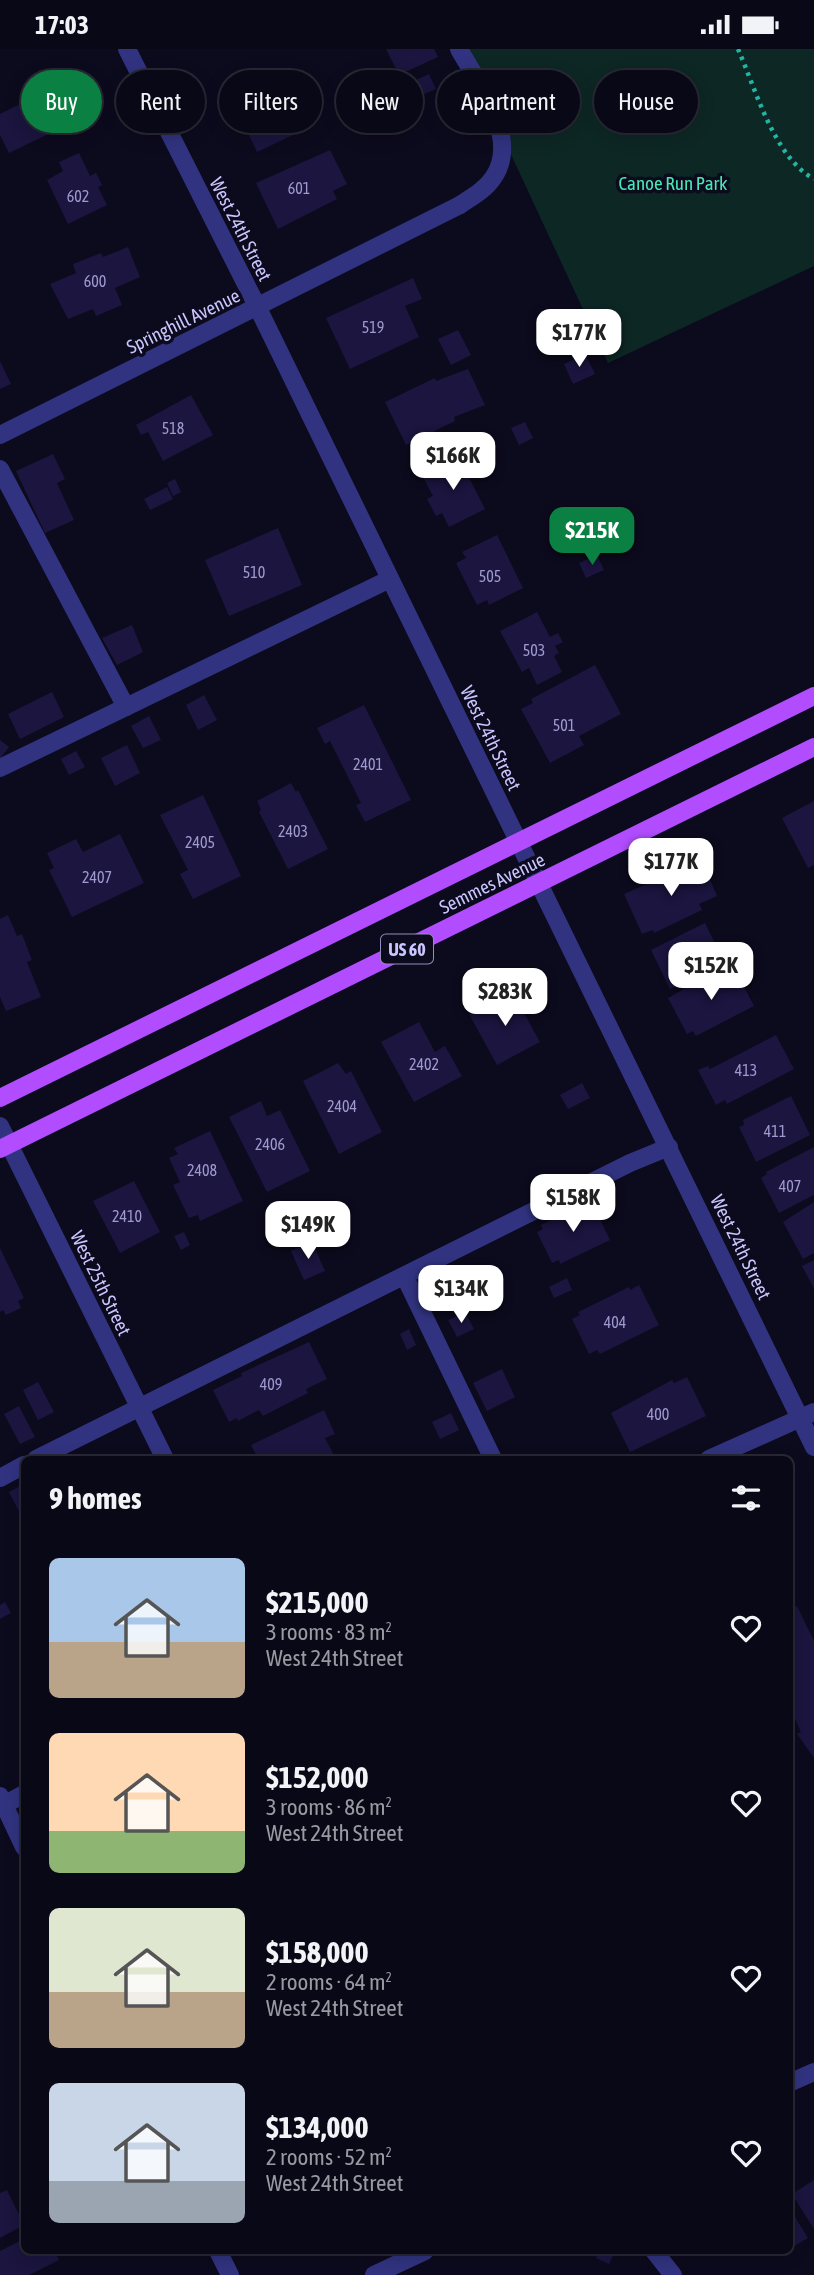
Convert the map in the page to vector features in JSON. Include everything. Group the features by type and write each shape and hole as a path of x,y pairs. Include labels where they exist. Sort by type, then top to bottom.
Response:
{"main road":[{"name":"Semmes Avenue","path":"0,1098 814,696"},
{"name":"Semmes Avenue","path":"5,1147 814,747"}],"street":[{"name":"West 24th Street","path":"127,49 258,308 669,1147 807,1415 814,1447"},
{"name":"Springhill Avenue","path":"0,435 258,308 460,205 482,190 494,178 500,165 502,148 492,110 459,49"},
{"path":"0,469 126,707"},
{"path":"0,768 390,579"},
{"name":"West 25th Street","path":"0,1126 5,1147 164,1456"},
{"path":"42,1456 669,1147"},
{"path":"405,1277 491,1456"},
{"path":"716,1456 807,1415"},
{"path":"0,1478 21,1467"},
{"path":"21,1795 1,1803 21,1841"},
{"path":"793,2081 814,2072"},
{"path":"220,2254 230,2275"},
{"path":"374,2275 419,2254"},
{"path":"656,2254 673,2275"}],"path":[{"path":"738,49 783,151 801,172 814,179"}],"green space":[{"name":"Canoe Run Park","path":"462,49 814,49 814,266 608,363 501,133 580,133 580,70 472,70"}],"building":[{"path":"386,49 434,49 438,57 410,70 396,70"},
{"path":"429,74 436,89 423,95 423,77"},
{"path":"21,104 21,133 51,133 9,153 0,135 0,114"},
{"path":"248,133 297,133 257,152"},
{"path":"330,150 347,184 333,191 337,199 278,229 256,183"},
{"path":"79,153 90,176 96,173 102,185 98,187 107,205 68,224 47,180 63,171 59,162"},
{"path":"128,247 140,277 115,288 122,305 96,316 93,309 68,319 50,284 76,273 73,264 101,253 103,257"},
{"path":"413,278 422,299 405,306 419,337 350,369 326,318"},
{"path":"458,330 471,355 451,365 438,339"},
{"path":"585,354 595,374 573,384 564,364"},
{"path":"0,361 11,384 0,389"},
{"path":"468,369 485,405 454,417 455,421 406,445 385,402 435,378 436,381"},
{"path":"191,395 213,435 163,461 148,432 141,435 136,425"},
{"path":"525,422 533,438 519,445 511,428"},
{"path":"53,454 65,479 57,483 74,520 45,533 16,471"},
{"path":"458,456 485,509 449,527 442,513 436,516 427,499 433,496 422,475"},
{"path":"175,479 181,492 173,496 167,483"},
{"path":"167,487 173,499 150,510 144,499"},
{"path":"278,528 302,585 229,616 205,560"},
{"path":"497,535 523,588 489,605 487,600 477,605 456,563 466,558 462,552"},
{"path":"597,555 604,570 586,578 579,563"},
{"path":"537,612 550,637 558,633 563,642 555,646 559,653 554,656 562,672 537,685 529,668 522,672 500,631"},
{"path":"132,625 143,652 117,665 102,638"},
{"path":"595,665 621,714 579,736 584,745 550,763 521,709 533,703 531,699"},
{"path":"52,692 64,717 20,739 8,714"},
{"path":"204,695 217,720 198,730 186,705"},
{"path":"364,705 411,800 365,822 356,805 361,803 330,741 325,744 317,728"},
{"path":"149,716 161,740 143,748 131,726"},
{"path":"0,740 9,747 0,759"},
{"path":"127,745 140,773 115,786 101,758"},
{"path":"76,751 85,767 69,775 61,759"},
{"path":"291,783 296,792 298,790 328,849 288,869 259,812 261,810 257,801"},
{"path":"203,795 241,876 193,899 180,874 188,870 160,815"},
{"path":"814,801 814,865 808,868 782,818"},
{"path":"120,834 144,883 72,917 49,870 54,868 47,853 76,839 83,852"},
{"path":"702,860 717,896 699,904 702,910 654,933 653,930 642,934 624,894"},
{"path":"8,915 17,936 22,934 32,960 27,962 41,997 6,1011 0,997 0,919"},
{"path":"705,923 724,962 670,989 651,950"},
{"path":"727,965 737,983 741,981 754,1006 696,1036 693,1031 687,1034 668,998"},
{"path":"512,991 540,1042 497,1065 469,1014"},
{"path":"419,1022 435,1052 445,1046 462,1076 414,1102 381,1042"},
{"path":"776,1035 794,1069 727,1104 725,1100 716,1105 698,1070 708,1066 710,1069"},
{"path":"338,1063 346,1074 351,1071 382,1132 339,1154 303,1081"},
{"path":"582,1083 590,1098 568,1109 560,1095"},
{"path":"791,1096 810,1135 756,1162 739,1127 744,1125 743,1120"},
{"path":"261,1101 267,1116 280,1110 310,1171 267,1192 229,1117"},
{"path":"210,1131 243,1201 200,1221 198,1215 189,1218 173,1185 180,1182 169,1158 178,1154 174,1148"},
{"path":"814,1147 814,1195 779,1213 761,1178 766,1172"},
{"path":"134,1181 160,1232 120,1253 93,1201"},
{"path":"591,1201 610,1240 560,1264 559,1260 552,1263 537,1232 543,1229 541,1225"},
{"path":"814,1202 814,1253 803,1259 783,1222"},
{"path":"184,1232 190,1245 181,1250 174,1236"},
{"path":"312,1242 325,1271 304,1280 291,1251"},
{"path":"0,1248 24,1298 18,1301 21,1308 6,1315 3,1310 0,1312"},
{"path":"814,1260 814,1289 802,1266"},
{"path":"567,1278 572,1290 554,1298 549,1287"},
{"path":"639,1285 659,1325 600,1354 597,1350 589,1354 572,1319 580,1315 578,1312 629,1287 630,1290"},
{"path":"433,1287 440,1301 431,1305 424,1291"},
{"path":"465,1312 474,1329 457,1337 448,1320"},
{"path":"409,1329 416,1345 407,1350 400,1334"},
{"path":"309,1342 327,1379 306,1389 308,1393 263,1416 259,1410 238,1421 237,1418 229,1422 213,1390 242,1376 241,1373"},
{"path":"502,1369 515,1397 487,1411 473,1383"},
{"path":"687,1377 706,1416 630,1452 611,1413 672,1380 674,1383"},
{"path":"38,1382 54,1412 38,1420 23,1390"},
{"path":"19,1406 35,1437 20,1444 4,1414"},
{"path":"324,1410 335,1434 325,1438 334,1456 256,1456 251,1445"},
{"path":"451,1413 459,1430 440,1439 432,1422"},
{"path":"21,1486 21,1515 9,1492"},
{"path":"5,1602 11,1613 0,1619 0,1605"},
{"path":"797,1606 814,1641 814,1758 797,1734 801,1732 793,1715 793,1608"},
{"path":"814,2180 814,2229 793,2196"},
{"path":"7,2190 21,2219 21,2227 0,2238 0,2193"},
{"path":"793,2214 808,2238 793,2247"},
{"path":"21,2240 21,2254 56,2254 59,2260 29,2275 0,2275 0,2251"},
{"path":"598,2254 614,2254 609,2264 596,2258"}]}
